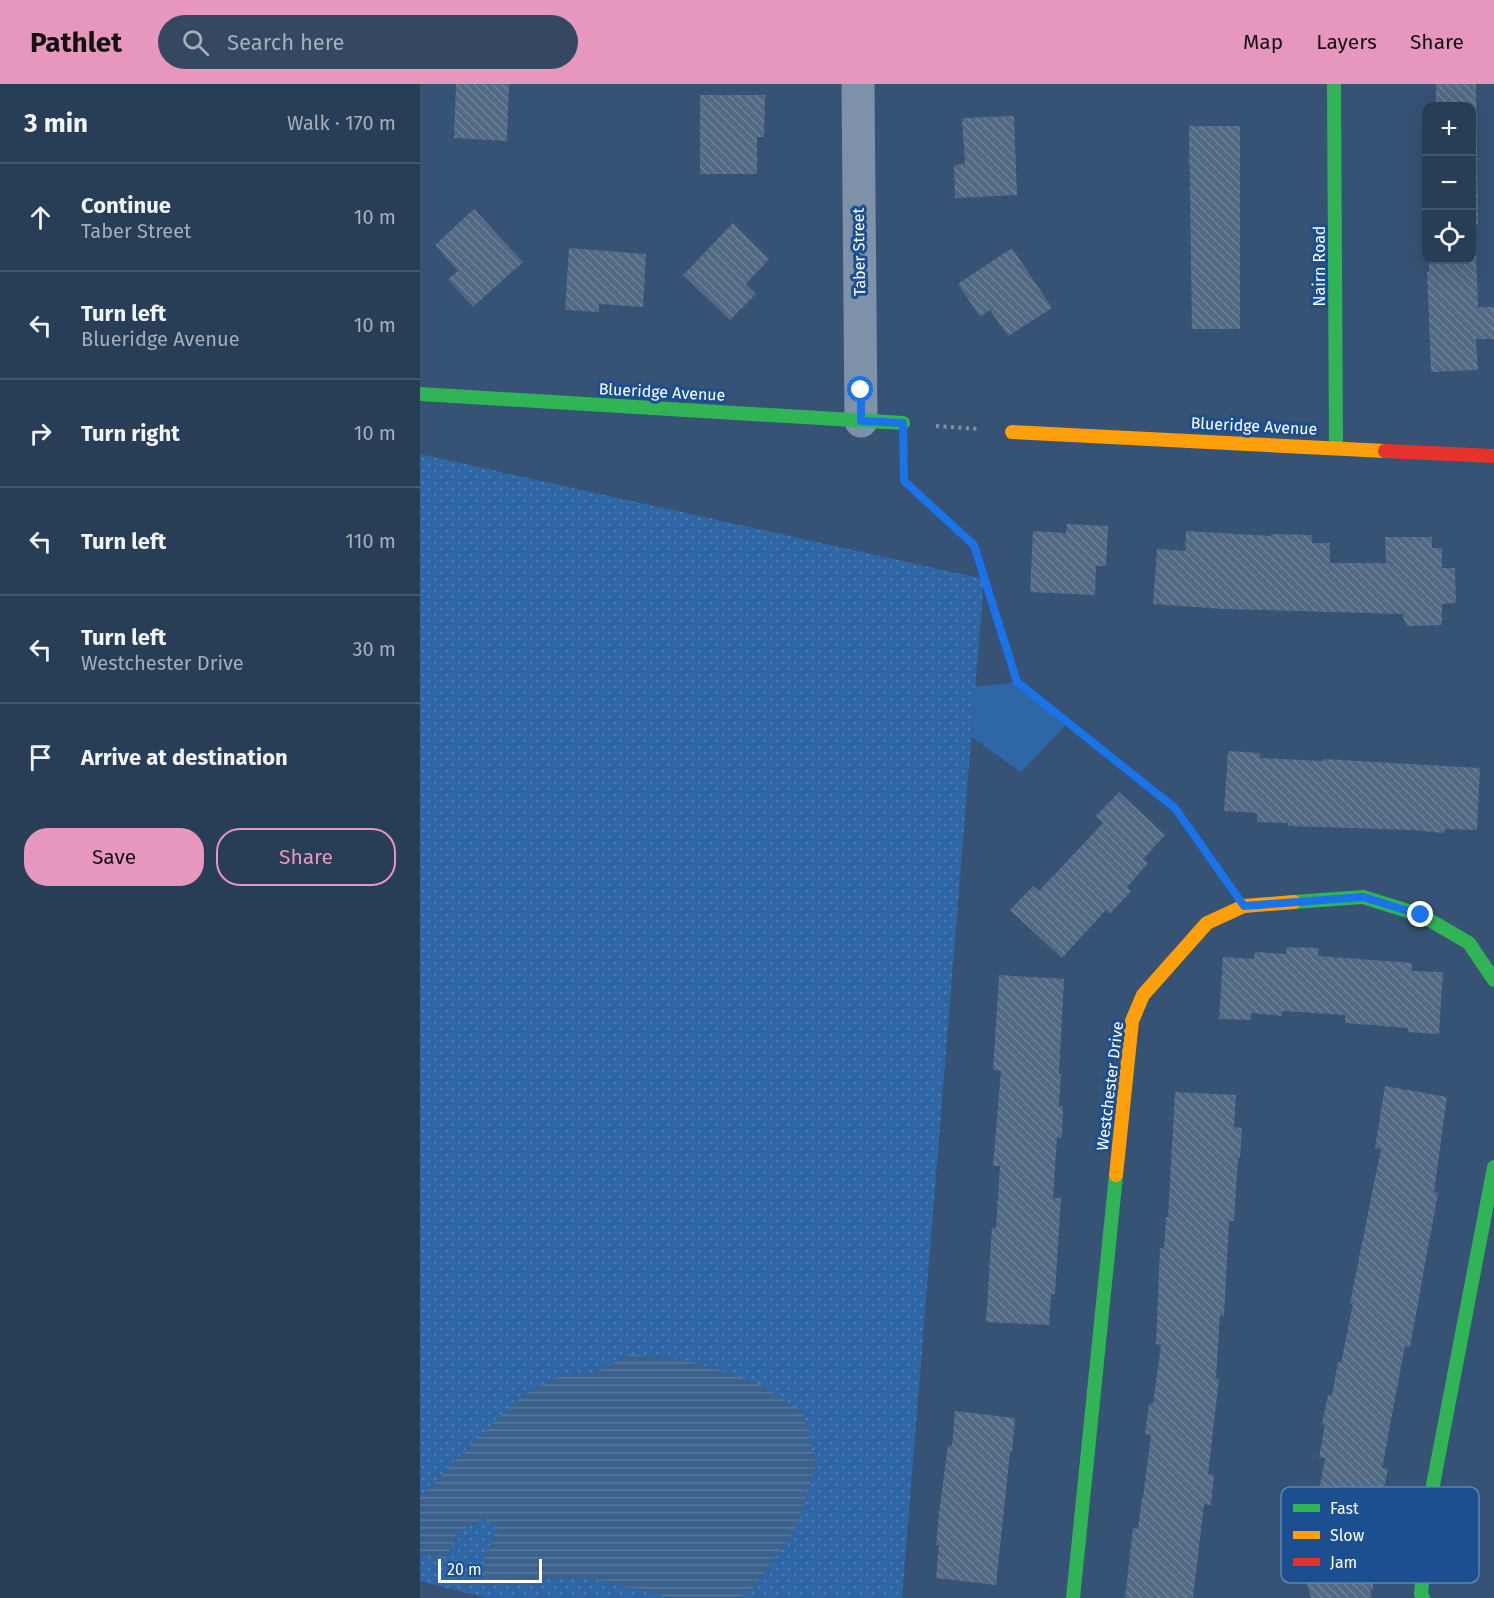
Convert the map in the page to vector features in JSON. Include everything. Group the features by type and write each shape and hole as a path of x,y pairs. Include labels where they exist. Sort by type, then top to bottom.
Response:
{"street":[{"name":"Taber Street","path":"858,84 861,421"},
{"name":"Nairn Road","path":"1334,84 1336,447"},
{"name":"Blueridge Avenue","path":"420,394 903,423"},
{"name":"Blueridge Avenue","path":"1012,432 1494,456"},
{"name":"Westchester Drive","path":"1073,1598 1132,1022 1143,995 1207,923 1244,906 1363,897 1421,915 1469,943 1494,980"},
{"path":"1433,1487 1494,1167"},
{"path":"1422,1583 1423,1598"}],"path":[{"path":"1012,432 903,423 904,481 974,545 1017,682 1175,808 1244,906"}],"shaded area":[{"path":"420,454 984,579 902,1598 739,1598 754,1587 629,1354 593,1374 562,1375 524,1394 466,1449 420,1498"},
{"path":"1017,682 1068,723 1021,772 971,737 975,687"},
{"path":"629,1354 685,1360 754,1381 803,1412 816,1465 795,1530 754,1587 739,1598 672,1598 592,1578 484,1580 484,1556 498,1529 483,1518 458,1533 446,1559 420,1554 420,1498 466,1449 524,1394 562,1375 593,1374"},
{"path":"483,1518 498,1529 484,1556 484,1580 592,1578 672,1598 487,1598 420,1581 420,1554 446,1559 458,1533"}],"building":[{"path":"456,84 509,84 507,141 454,138"},
{"path":"1436,84 1476,84 1478,224 1476,225 1476,102 1436,102"},
{"path":"700,95 765,95 764,137 757,137 757,174 700,174"},
{"path":"1014,116 1017,195 955,198 954,165 965,164 962,118"},
{"path":"1189,126 1240,126 1240,329 1192,329"},
{"path":"474,209 523,262 473,307 448,279 458,271 435,245"},
{"path":"733,223 769,259 746,284 756,294 730,320 683,275"},
{"path":"569,248 646,254 643,307 599,304 599,312 565,310"},
{"path":"1012,248 1052,308 1008,336 990,310 980,317 958,284"},
{"path":"1476,252 1478,307 1494,307 1494,339 1476,339 1478,370 1431,372 1427,272 1429,272 1429,264 1476,264"},
{"path":"1067,524 1108,526 1106,566 1096,566 1095,595 1030,592 1033,531 1066,533"},
{"path":"1186,531 1271,536 1271,534 1312,535 1312,543 1330,543 1330,563 1386,563 1385,537 1432,537 1432,548 1442,548 1442,568 1455,568 1456,603 1442,604 1442,625 1407,626 1402,614 1223,609 1153,604 1157,549 1185,551"},
{"path":"1228,751 1260,753 1260,758 1323,761 1323,759 1480,768 1477,830 1445,829 1444,833 1288,826 1288,823 1257,822 1257,813 1224,811"},
{"path":"1119,792 1165,835 1143,859 1148,863 1127,887 1131,891 1110,914 1106,910 1062,958 1010,910 1033,886 1039,891 1103,823 1096,816"},
{"path":"1287,947 1319,948 1318,956 1412,963 1412,971 1443,972 1439,1034 1408,1032 1408,1028 1345,1023 1345,1015 1283,1011 1282,1016 1251,1013 1251,1020 1219,1019 1223,957 1254,959 1255,952 1286,954"},
{"path":"999,975 1064,979 1059,1074 1061,1074 1059,1106 1063,1106 1062,1138 1057,1137 1053,1198 1061,1198 1055,1294 1051,1294 1049,1325 986,1322 992,1228 996,1228 1000,1166 993,1166 1001,1071 993,1070"},
{"path":"1385,1086 1447,1097 1434,1192 1438,1193 1410,1347 1405,1346 1382,1468 1388,1469 1384,1487 1320,1487 1325,1458 1319,1457 1325,1425 1322,1424 1328,1395 1332,1395 1338,1362 1341,1363 1353,1303 1350,1303 1381,1149 1375,1148"},
{"path":"1175,1092 1236,1095 1234,1127 1242,1128 1234,1221 1229,1221 1224,1316 1220,1315 1216,1379 1219,1379 1208,1474 1214,1475 1211,1505 1204,1504 1193,1598 1125,1598 1133,1528 1138,1529 1143,1497 1151,1435 1145,1434 1149,1404 1153,1404 1161,1345 1156,1344 1160,1248 1164,1249 1166,1217 1168,1217"},
{"path":"955,1411 1015,1418 996,1585 936,1578 939,1513 948,1445 952,1446"},
{"path":"1307,1583 1372,1583 1374,1590 1370,1590 1372,1598 1311,1598"}],"traffic: fast":[{"path":"1334,84 1336,447"},
{"path":"420,394 903,423"},
{"path":"1294,902 1363,897 1421,915 1469,943 1494,980"},
{"path":"1433,1487 1494,1167"},
{"path":"1073,1598 1116,1175"},
{"path":"1422,1583 1423,1598"}],"traffic: slow":[{"path":"1012,432 1385,451"},
{"path":"1116,1175 1132,1021 1143,995 1207,923 1244,906 1294,902"}],"traffic: jam":[{"path":"1385,451 1494,456"}],"route":[{"path":"861,390 861,421 903,423 904,481 974,545 1017,682 1175,808 1244,906 1363,897 1421,915"}]}
